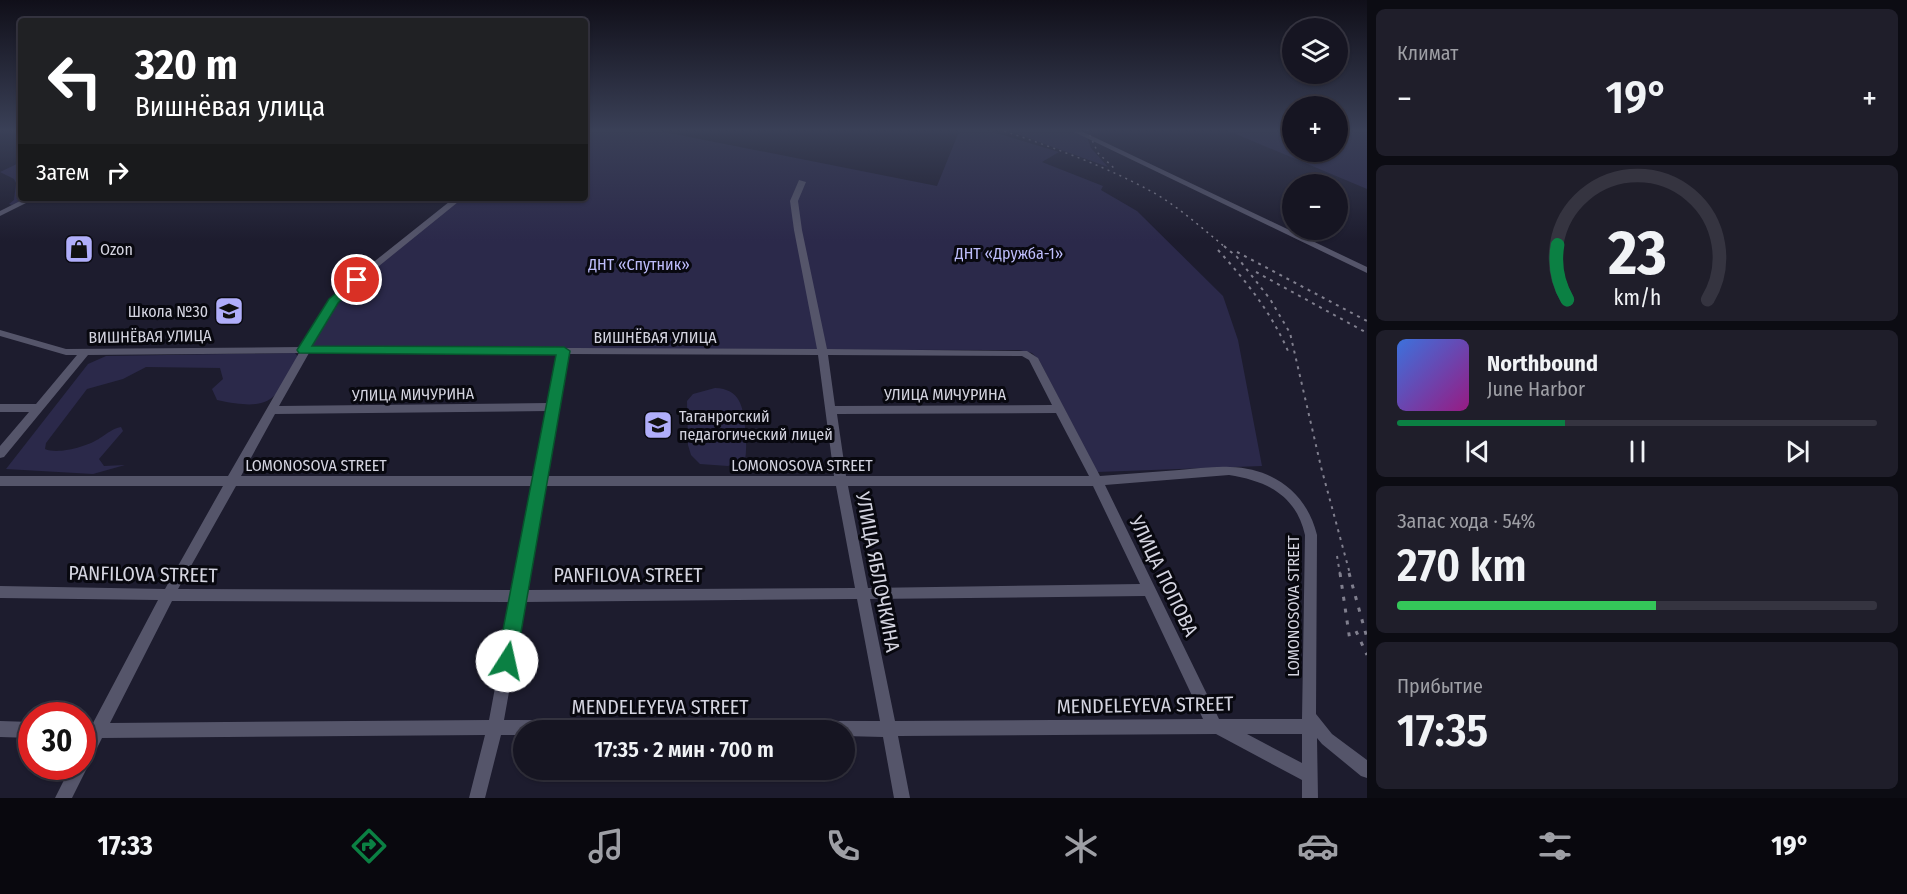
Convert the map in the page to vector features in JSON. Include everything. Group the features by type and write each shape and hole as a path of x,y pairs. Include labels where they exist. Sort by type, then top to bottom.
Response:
{"street":[{"path":"1149,166 1367,270"},
{"name":"УЛИЦА ЯБЛОЧКИНА","path":"802,182 794,201 822,352 841,482 902,798"},
{"path":"0,214 26,201"},
{"path":"96,736 168,595 304,350 339,294 455,201"},
{"name":"ВИШНЁВАЯ УЛИЦА","path":"0,333 66,352 304,350 1024,353"},
{"path":"477,798 495,727 564,351"},
{"path":"0,454 85,352"},
{"name":"УЛИЦА ПОПОВА","path":"1024,353 1033,358 1061,409 1214,725"},
{"name":"УЛИЦА МИЧУРИНА","path":"271,410 554,407"},
{"path":"0,408 39,408"},
{"name":"УЛИЦА МИЧУРИНА","path":"830,410 1061,409"},
{"name":"LOMONOSOVA STREET","path":"0,481 1097,481 1229,471 1249,473 1268,480 1297,500 1309,519 1311,535 1310,798"},
{"name":"PANFILOVA STREET","path":"0,592 168,595 863,594 1149,590"},
{"path":"1309,721 1327,739 1367,770"},
{"name":"MENDELEYEVA STREET","path":"99,731 495,727 888,729 1214,725 1309,721"},
{"path":"1214,725 1310,775"},
{"path":"0,729 18,730"},
{"path":"63,798 73,780"}],"green space":[{"path":"18,166 18,201 21,201 9,204 14,200 16,183 14,179 0,172"},
{"name":"ДНТ «Дружба-1»","path":"588,166 837,166 937,186 945,166 1053,166 1103,186 1101,190 1137,211 1223,296 1238,340 1262,466 1097,472 1039,360 1032,353 1019,350 310,349 340,297 457,201 588,201"},
{"path":"1313,166 1367,166 1367,189 1348,181 1348,174 1331,174"},
{"path":"295,353 299,358 283,385 269,400 259,403 217,400 212,389 223,379 220,368 146,367 123,379 87,389 46,443 45,449 58,451 81,447 121,427 123,431 99,459 104,466 125,465 93,474 6,469 88,364 106,356"},
{"path":"715,388 735,395 743,412 746,439 745,460 728,466 700,464 691,455 688,445 687,401 693,394"}],"railway":[{"path":"1098,166 1156,194 1192,219 1225,247"},
{"path":"1112,166 1115,169"},
{"path":"1224,246 1237,257 1270,299 1290,333 1321,467 1350,574"},
{"path":"1218,250 1257,298 1274,323 1288,351"},
{"path":"1237,252 1367,321"},
{"path":"1256,272 1367,333"},
{"path":"1337,556 1340,574"},
{"path":"1340,573 1350,641"},
{"path":"1349,573 1367,638"},
{"path":"1356,631 1367,655"}],"place":[{"name":"Ozon","path":"79,249"},
{"name":"Школа №30","path":"229,311"},
{"name":"Таганрогский педагогический лицей","path":"658,425"}],"route":[{"path":"357,280 333,301 304,350 564,351 507,661"}],"park label":[{"name":"ДНТ «Спутник»","path":"639,264"}]}
